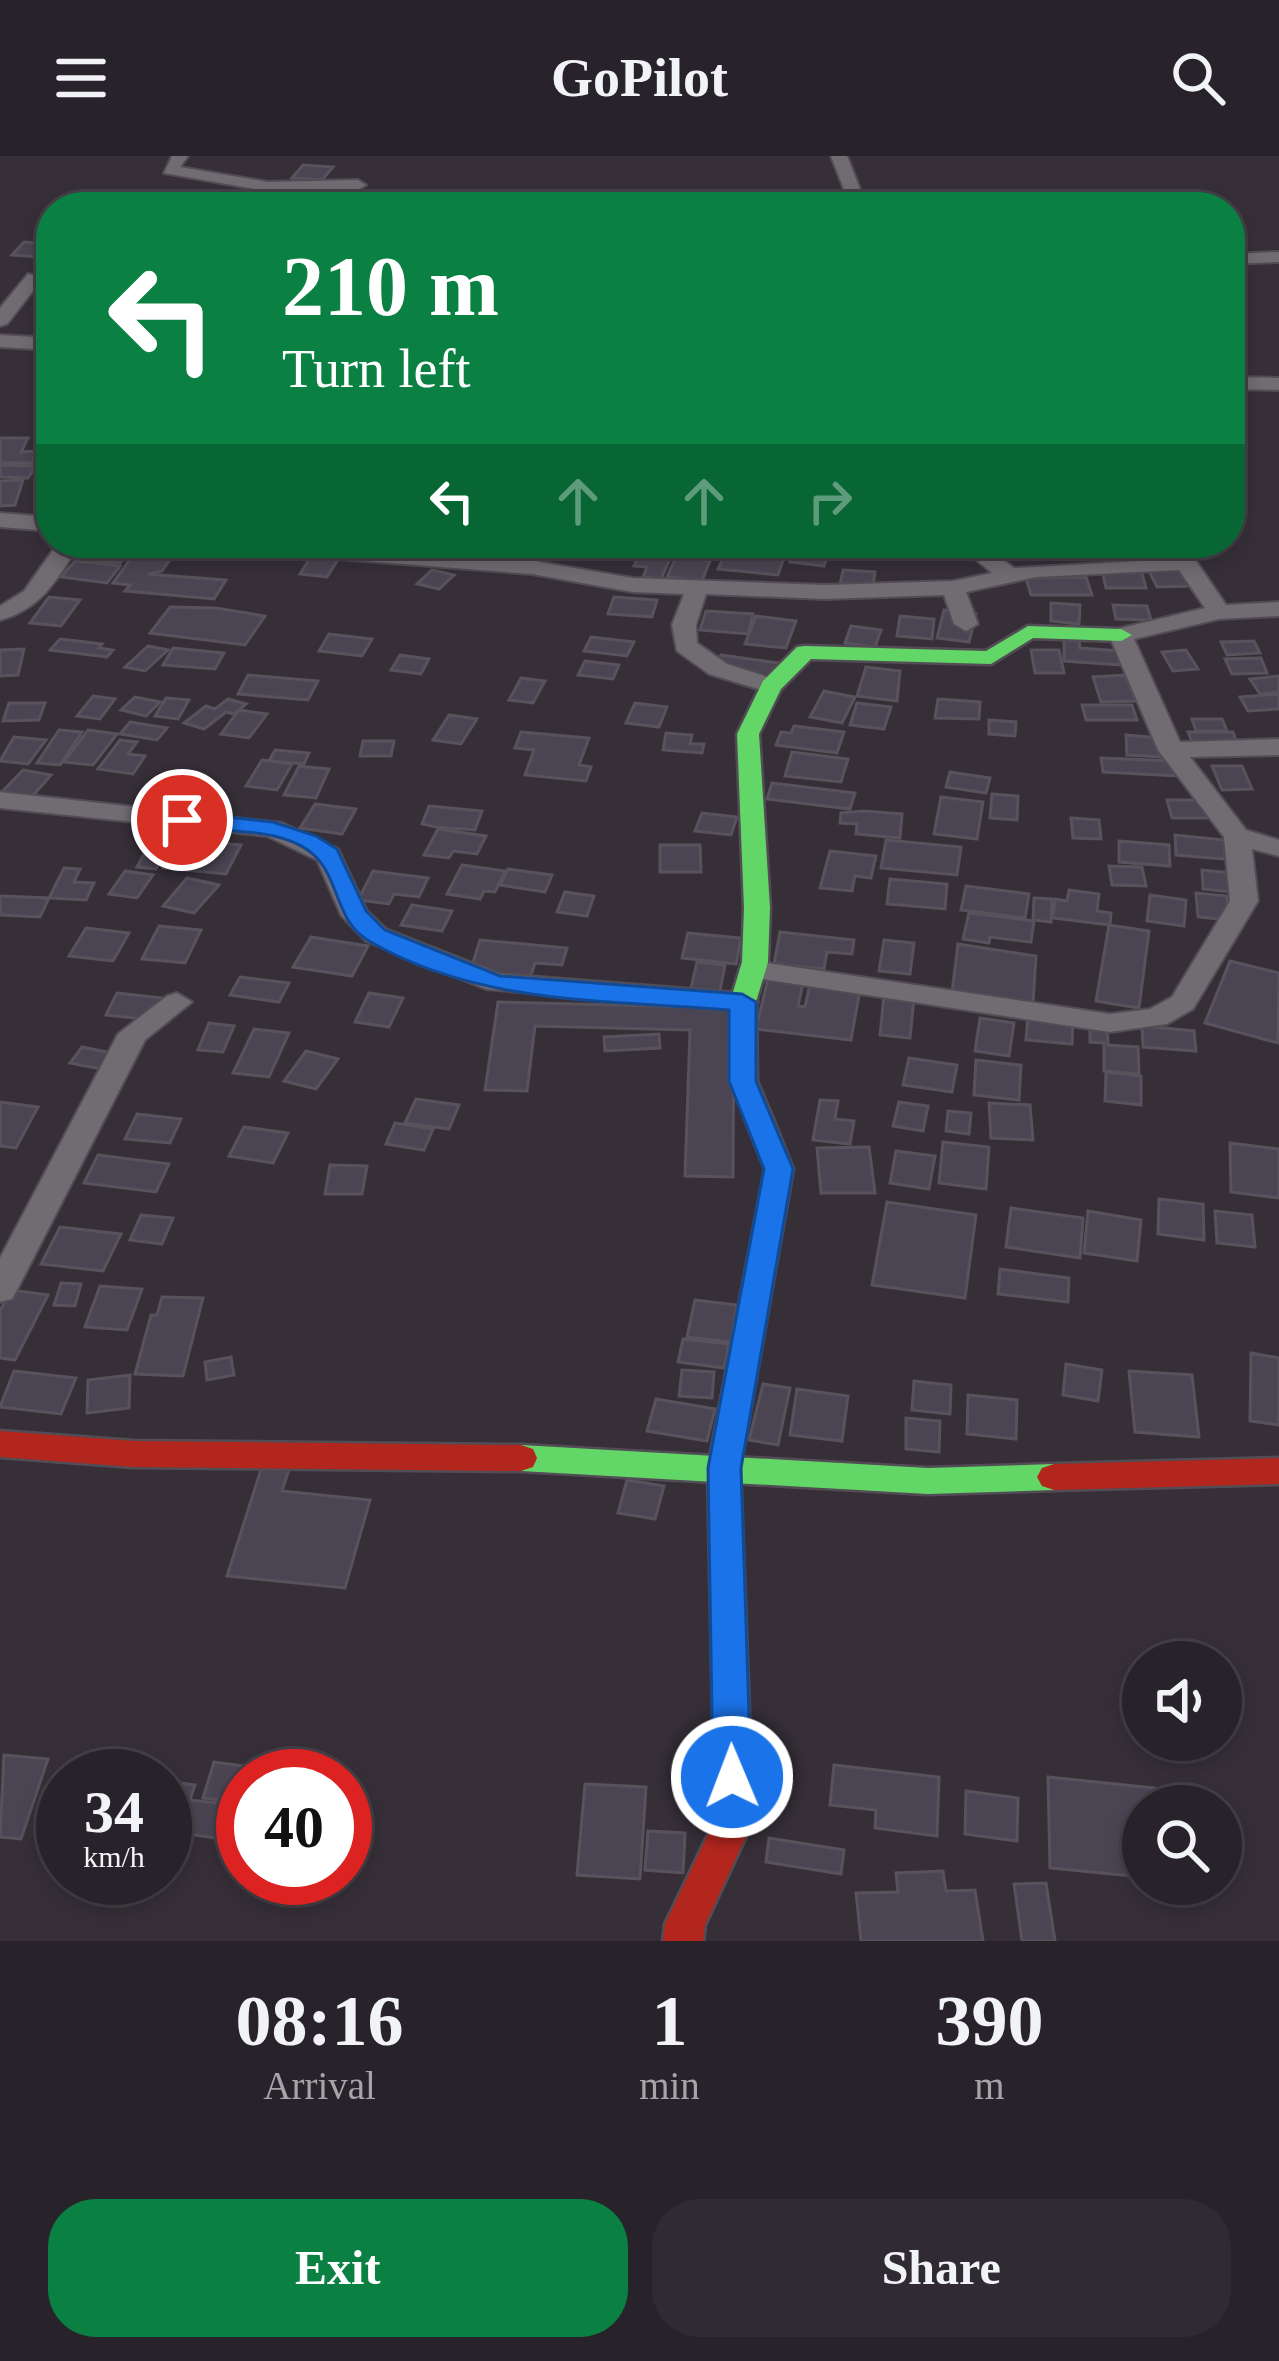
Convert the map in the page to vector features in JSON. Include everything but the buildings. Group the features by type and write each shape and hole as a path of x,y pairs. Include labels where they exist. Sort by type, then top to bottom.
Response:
{"street":[{"path":"181,156 170,170 275,184 358,185"},
{"path":"839,156 853,192"},
{"path":"275,184 286,192"},
{"path":"1245,258 1279,257"},
{"path":"0,320 34,278"},
{"path":"0,341 36,343"},
{"path":"1245,383 1279,384"},
{"path":"0,520 36,523"},
{"path":"0,613 14,611 28,601 58,558"},
{"path":"416,558 532,567 633,585 825,592 953,588 1036,570 1186,563 1219,611"},
{"path":"524,558 532,567"},
{"path":"987,558 1010,576"},
{"path":"697,588 684,625 685,646 718,669 771,686"},
{"path":"953,588 965,624"},
{"path":"683,1941 685,1924 734,1821 724,1468 779,1169 742,1081 742,1002 753,970 757,908 748,734 771,686 805,652 991,658 1028,632 1121,635 1219,611 1279,609"},
{"path":"753,970 1110,1023 1157,1017 1183,1003 1244,901 1237,836 1171,750 1121,635"},
{"path":"1171,750 1279,747"},
{"path":"0,800 273,830 308,842 328,855 355,914 376,935 496,983 742,1002"},
{"path":"1237,836 1279,848"},
{"path":"0,1291 133,1034 177,1001"},
{"path":"0,1444 134,1454 564,1458 928,1480 1279,1471"}],"traffic: fast":[{"path":"759,1119 743,1081 743,1002 755,962 757,908 748,734 771,686 805,652 991,658 1028,632 1121,635"},
{"path":"521,1458 928,1481 1054,1477"}],"traffic: jam":[{"path":"683,1941 685,1924 734,1821 724,1468 779,1169 759,1119"},
{"path":"0,1444 134,1454 521,1458"},
{"path":"1054,1477 1279,1471"}],"route":[{"path":"182,820 273,830 308,842 328,855 355,914 376,935 496,983 742,1002 742,1081 779,1169 724,1468 732,1777"}]}
